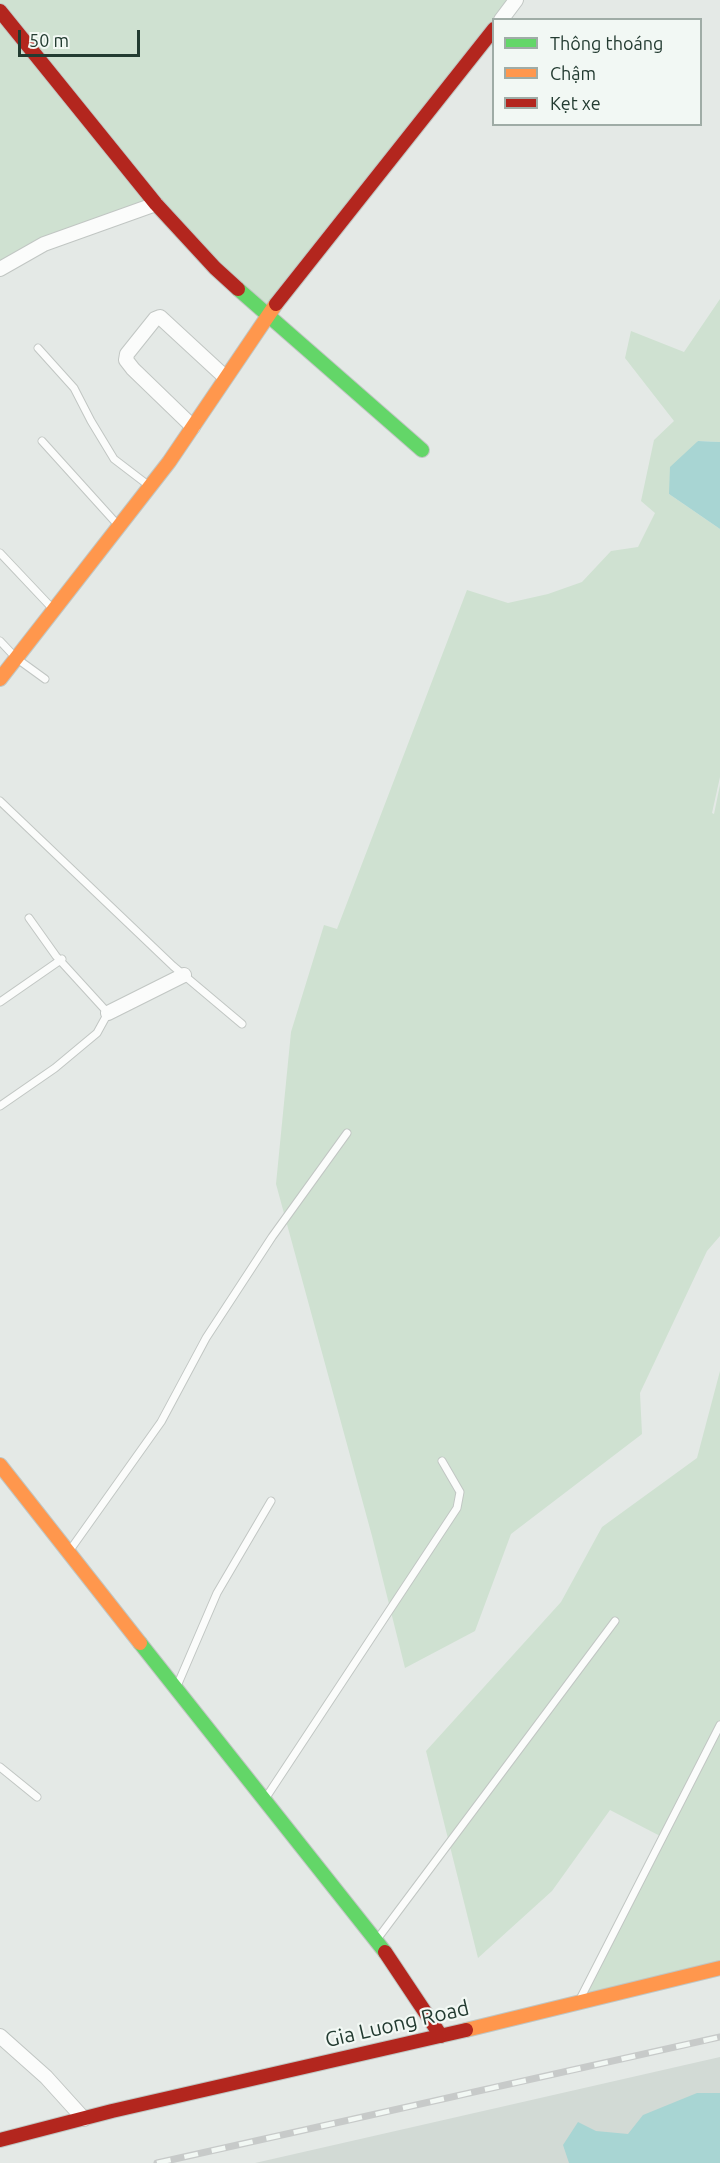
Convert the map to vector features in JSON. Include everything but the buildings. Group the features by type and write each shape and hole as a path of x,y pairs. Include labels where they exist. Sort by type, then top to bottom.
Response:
{"street":[{"path":"502,18 516,0"},
{"path":"0,11 156,204 214,268 266,316 422,450"},
{"path":"0,679 170,462 266,316 492,31"},
{"path":"0,270 44,244 156,204"},
{"path":"193,427 133,369 126,360 127,354 155,319 160,317 225,377"},
{"path":"108,1013 184,975"},
{"path":"0,1466 264,1801 377,1940 441,2036"},
{"name":"Gia Luong Road","path":"0,2140 720,1968"},
{"path":"0,2036 46,2077 84,2119"}],"lane":[{"path":"38,348 74,388 114,459 150,487"},
{"path":"42,441 119,526"},
{"path":"0,553 54,610"},
{"path":"0,641 16,658 45,679"},
{"path":"2,806 184,975 243,1024"},
{"path":"0,1106 55,1068 97,1034 108,1013 62,959 56,956 29,918"},
{"path":"0,1002 62,959"},
{"path":"69,1552 161,1422 206,1338 272,1238 347,1133"},
{"path":"264,1801 457,1508 460,1492 442,1461"},
{"path":"176,1688 217,1593 271,1501"},
{"path":"377,1940 615,1621"},
{"path":"577,2004 720,1725"},
{"path":"0,1767 37,1797"}],"shaded area":[{"path":"720,2057 720,2163 255,2163"}],"green space":[{"path":"0,0 516,0 502,18 492,18 492,30 266,316 156,204 0,269"},
{"path":"720,299 720,442 698,441 669,494 720,529 720,777 712,813 714,814 720,785 720,1236 707,1251 640,1393 642,1434 511,1534 475,1631 405,1668 372,1536 276,1184 291,1032 324,925 337,929 467,590 508,603 548,594 582,582 611,551 638,547 655,513 641,501 654,440 674,421 625,358 631,331 684,352"},
{"path":"720,1371 720,1968 577,2004 662,1837 610,1810 552,1891 478,1958 426,1751 561,1602 602,1527 697,1458"}],"water":[{"path":"698,441 720,442 720,529 669,494 670,467"},
{"path":"697,2093 720,2093 720,2163 569,2163 563,2145 578,2122 596,2131 628,2134 643,2115"}],"railway":[{"path":"157,2163 720,2037"}],"traffic: fast":[{"path":"238,289 422,450"},
{"path":"140,1643 385,1952"}],"traffic: slow":[{"path":"0,679 169,462 276,304"},
{"path":"0,1465 140,1643"},
{"path":"466,2030 720,1968"}],"traffic: jam":[{"path":"0,11 156,204 215,268 238,289"},
{"path":"276,304 492,32"},
{"path":"385,1952 441,2036"},
{"path":"0,2140 112,2111 466,2030"}]}
